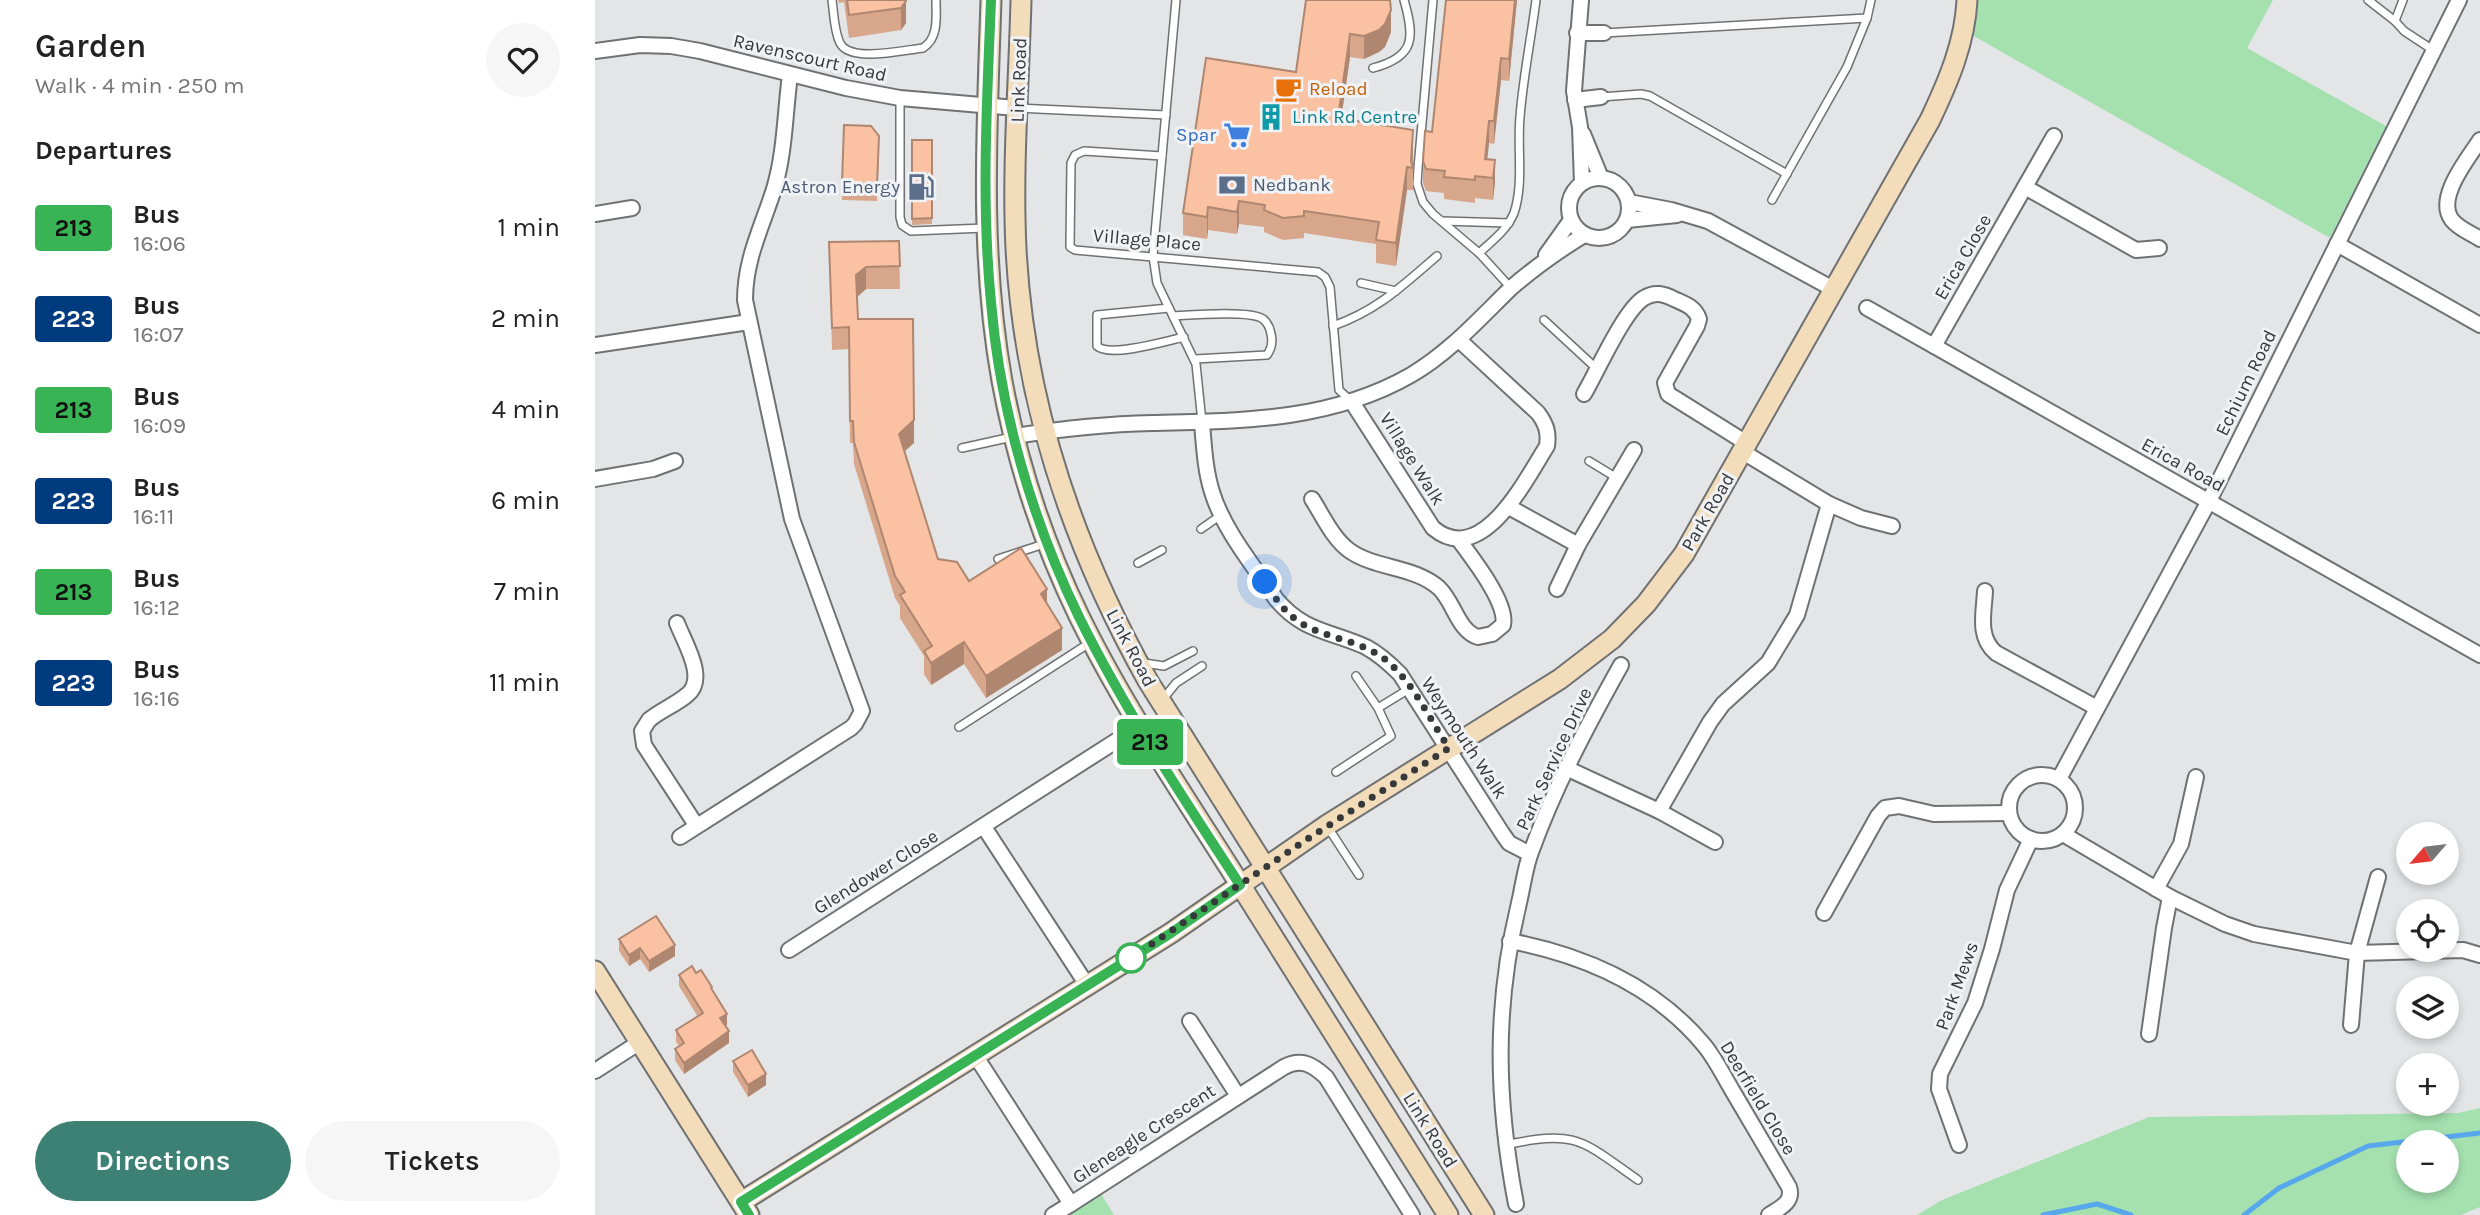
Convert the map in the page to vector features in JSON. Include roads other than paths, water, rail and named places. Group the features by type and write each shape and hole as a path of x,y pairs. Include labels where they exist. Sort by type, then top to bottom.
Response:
{"street":[{"name":"Link Road","path":"991,0 986,229 995,335 1015,436 1035,510 1066,587 1092,642 1128,707 1448,1215"},
{"name":"Link Road","path":"1021,0 1016,108 1016,219 1020,298 1044,432 1066,505 1089,564 1136,661 1264,869 1484,1215"},
{"path":"1581,0 1575,100 1580,127 1582,183"},
{"name":"Park Road","path":"745,1209 975,1055 1171,933 1327,825 1578,667 1630,623 1684,554 1930,120 1947,85 1960,46 1967,0"},
{"name":"Echium Road","path":"2059,779 2209,501 2459,0"},
{"path":"1577,33 1604,33"},
{"name":"Ravenscourt Road","path":"595,51 641,45 670,46 900,98 1016,108"},
{"path":"680,837 851,728 862,711 792,519 745,300 745,278 754,242 775,188 790,75"},
{"path":"1575,100 1601,97"},
{"path":"1580,127 1601,178"},
{"name":"Erica Close","path":"1934,346 2055,136"},
{"path":"2480,140 2451,186 2447,206 2449,216 2456,224 2480,239"},
{"path":"1601,178 1619,185 1629,202 1623,228 1601,239 1584,235 1576,229 1568,210 1574,190 1582,183 1601,178"},
{"path":"2025,187 2136,250 2159,248"},
{"path":"1629,202 1708,221 1835,290"},
{"path":"595,214 632,208"},
{"path":"1627,220 1682,215"},
{"name":"Village Walk","path":"1542,262 1570,220"},
{"name":"Village Walk","path":"1015,436 1151,423 1254,420 1307,414 1353,402 1411,375 1459,340 1511,288 1542,262 1584,235"},
{"path":"2337,244 2480,324"},
{"path":"1584,394 1630,312 1644,298 1658,293 1683,303 1695,311 1699,322 1665,383 1669,396 1829,504 1861,518 1892,526"},
{"name":"Erica Road","path":"1867,308 2480,655"},
{"path":"595,345 749,322"},
{"path":"1312,499 1339,542 1351,552 1431,582 1445,595 1468,631 1478,637 1492,635 1503,625 1503,614 1480,569 1459,540 1481,531 1499,519 1509,507 1548,446 1547,428 1538,413 1459,340"},
{"name":"Village Walk","path":"1353,402 1433,528 1442,536 1459,540"},
{"name":"Weymouth Walk","path":"1202,423 1206,467 1221,515 1286,612 1313,629 1366,647 1385,659 1400,674 1509,843 1530,854"},
{"path":"1557,589 1578,545 1634,450"},
{"path":"595,479 653,469 675,461"},
{"path":"1659,811 1716,713 1768,663 1790,628 1797,615 1829,504"},
{"path":"1509,507 1578,545"},
{"path":"1985,591 1983,628 1988,645 1996,653 2098,708"},
{"path":"677,623 695,673 695,686 686,696 649,720 642,731 648,752 696,825"},
{"name":"Park Service Drive","path":"1516,1204 1505,1145 1499,1072 1502,1001 1510,942 1530,854 1581,736 1622,665"},
{"name":"Glendower Close","path":"789,950 1116,741"},
{"path":"1566,768 1659,811 1715,842"},
{"path":"2038,774 2059,779 2073,795 2076,805 2071,826 2063,834 2047,841 2031,839 2019,833 2009,813 2009,802 2019,783 2038,774"},
{"path":"2155,889 2181,844 2196,777"},
{"path":"1824,914 1885,808 1899,806 1934,814 2009,813"},
{"path":"985,827 1087,985"},
{"path":"2063,834 2170,898 2245,932 2357,953 2463,950 2480,955"},
{"name":"Park Mews","path":"1959,1145 1939,1089 1940,1074 1975,1003 2007,890 2031,839"},
{"path":"2351,1025 2357,953 2378,877"},
{"path":"2149,1034 2170,898"},
{"name":"Deerfield Close","path":"1510,942 1544,948 1576,958 1639,988 1657,999 1705,1046 1791,1192 1788,1202 1769,1215"},
{"path":"595,971 745,1209"},
{"name":"Gleneagle Crescent","path":"1190,1021 1238,1096"},
{"path":"595,1071 640,1042"},
{"name":"Gleneagle Crescent","path":"975,1055 1072,1204"},
{"name":"Gleneagle Crescent","path":"1053,1215 1292,1062 1310,1064 1326,1077 1412,1215"}],"lane":[{"path":"832,0 837,33 842,46 846,51 861,55 923,48 928,45 935,30 936,0"},
{"path":"1176,0 1153,256 1157,283 1195,359 1202,423"},
{"path":"1373,68 1395,61 1407,49 1410,32 1404,0"},
{"path":"1433,0 1417,184 1423,202 1479,253 1511,288"},
{"path":"1479,253 1509,223 1515,211 1520,117 1536,0"},
{"path":"1772,200 1847,67 1867,18 1871,0"},
{"path":"2368,0 2404,31 2434,51"},
{"path":"2395,21 2403,0"},
{"path":"1604,33 1867,18"},
{"path":"1601,97 1641,94 1650,96 1787,174"},
{"path":"900,98 902,225 911,231 986,229"},
{"path":"1016,108 1166,115"},
{"name":"Village Place","path":"1162,156 1084,151 1075,155 1071,163 1071,248 1318,272 1325,277 1330,287 1333,326"},
{"path":"1441,221 1509,223"},
{"path":"1353,402 1339,390 1333,326 1357,318 1379,305 1437,256"},
{"path":"1361,283 1396,291"},
{"path":"1169,308 1097,315 1097,346 1104,350 1126,349 1184,337"},
{"path":"1173,316 1239,314 1259,317 1270,328 1272,346 1267,355 1195,359"},
{"path":"1544,320 1598,370"},
{"path":"962,448 1015,436"},
{"path":"1589,461 1618,478"},
{"path":"1201,529 1221,515"},
{"path":"999,559 1048,543"},
{"path":"1138,563 1163,550"},
{"path":"959,727 1092,642"},
{"path":"1136,661 1164,666 1193,651"},
{"path":"1161,702 1176,683 1202,666"},
{"path":"1336,772 1391,736 1378,708 1356,676"},
{"path":"1378,708 1410,689"},
{"path":"1327,825 1359,875"},
{"path":"1505,1145 1552,1136 1575,1139 1590,1146 1638,1180"}],"waterway":[{"path":"2244,1215 2279,1188 2368,1146 2480,1133"},
{"path":"2043,1215 2097,1204 2131,1215"}],"place":[{"name":"Reload","path":"1288,89"},
{"name":"Link Rd Centre","path":"1271,117"},
{"name":"Spar","path":"1237,135"},
{"name":"Nedbank","path":"1232,185"},
{"name":"Astron Energy","path":"921,187"}]}
